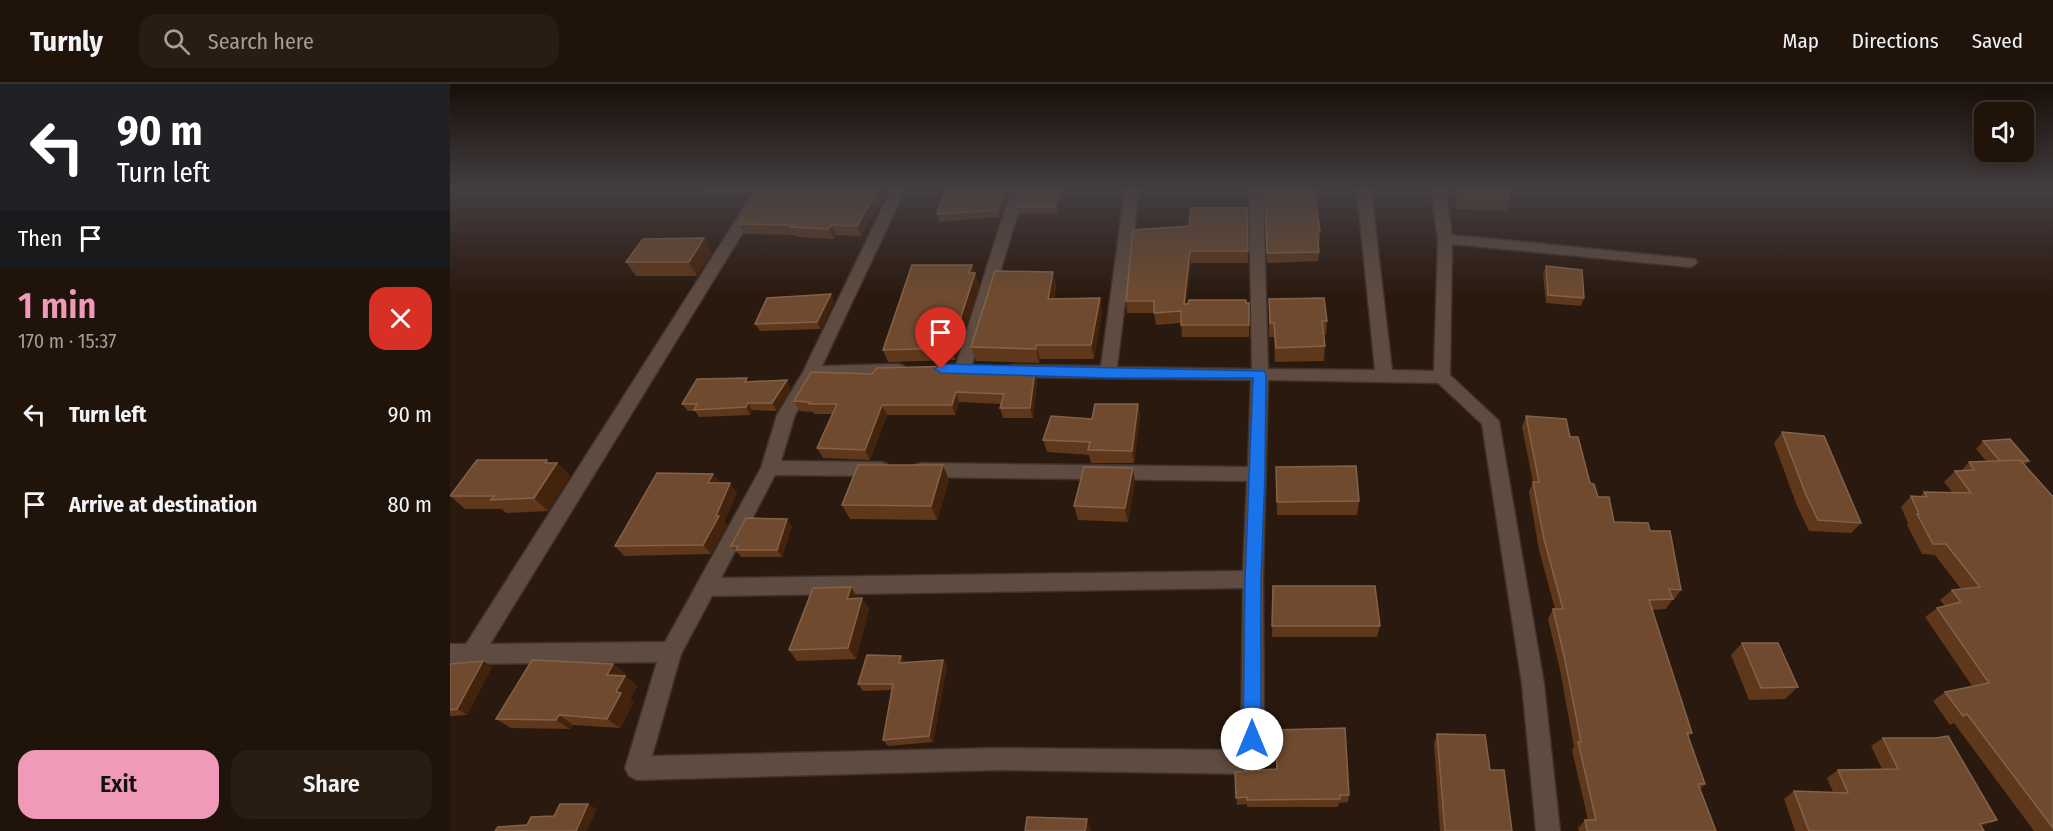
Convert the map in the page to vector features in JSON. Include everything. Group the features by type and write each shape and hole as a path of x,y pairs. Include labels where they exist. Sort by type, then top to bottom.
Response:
{"street":[{"path":"472,654 740,225"},
{"path":"881,225 811,372 786,415 770,468 671,652 637,768 999,759 1252,762 1253,579 1260,374 1257,225"},
{"path":"1006,225 957,368 1108,374 1442,377 1490,421 1533,684 1548,831"},
{"path":"1108,374 1127,225"},
{"path":"1368,225 1384,376"},
{"path":"1442,225 1442,377"},
{"path":"1444,239 1690,262"},
{"path":"811,372 916,369"},
{"path":"770,468 1258,474"},
{"path":"707,587 1253,579"},
{"path":"450,654 671,652"}],"building":[{"path":"785,225 858,225 832,225 829,229 791,227 793,225"},
{"path":"1247,225 1248,251 1190,251 1184,304 1188,304 1189,300 1246,300 1246,303 1249,303 1249,325 1181,325 1181,311 1154,313 1154,301 1126,301 1133,230"},
{"path":"1266,225 1319,225 1320,231 1317,232 1319,252 1267,253"},
{"path":"704,238 689,262 626,262 643,239"},
{"path":"912,265 972,265 969,273 975,273 951,348 883,350"},
{"path":"1546,266 1582,270 1584,298 1548,295"},
{"path":"995,271 1053,272 1048,299 1100,298 1091,345 1036,345 1036,349 971,347"},
{"path":"831,294 817,322 755,324 767,298"},
{"path":"1324,298 1327,321 1322,321 1325,346 1276,348 1274,323 1270,323 1269,299"},
{"path":"959,366 1035,370 1030,408 1000,408 1004,394 956,392 952,405 882,405 865,450 817,448 837,404 809,404 810,402 794,401 811,372 872,374 877,368"},
{"path":"747,378 745,382 787,380 772,403 748,403 746,407 694,410 697,404 682,404 697,379"},
{"path":"1095,404 1138,404 1132,451 1088,450 1090,442 1043,440 1051,416 1092,419"},
{"path":"1526,416 1566,419 1570,437 1578,437 1590,483 1594,484 1598,497 1609,497 1614,522 1648,523 1650,531 1670,531 1681,590 1669,589 1673,599 1649,600 1692,733 1687,733 1705,784 1698,784 1716,831 1587,831 1585,820 1596,820 1578,742 1581,742 1553,609 1563,609 1544,539 1533,482 1539,482"},
{"path":"1782,432 1824,436 1861,523 1818,520"},
{"path":"2010,439 2029,461 2000,461 1983,441"},
{"path":"477,460 547,460 545,463 557,463 534,498 491,500 494,496 450,496"},
{"path":"2020,460 2053,497 2053,828 1967,714 1963,716 1945,692 1989,683 1937,608 1961,602 1952,590 1980,587 1946,544 1933,544 1917,514 1919,514 1911,496 1927,497 1924,492 1971,493 1955,471 1974,470 1969,462"},
{"path":"858,465 943,465 931,506 842,505"},
{"path":"1356,466 1359,501 1277,502 1276,467"},
{"path":"1084,467 1133,468 1125,508 1074,506"},
{"path":"657,473 713,474 708,483 730,483 716,516 719,516 703,545 615,546"},
{"path":"746,518 787,519 777,550 736,550 738,546 731,546"},
{"path":"1273,586 1375,586 1380,626 1272,626"},
{"path":"851,587 847,599 862,598 848,648 789,650 813,588"},
{"path":"1742,643 1778,643 1798,687 1761,688"},
{"path":"867,655 901,656 899,663 943,660 929,736 883,740 893,684 858,684"},
{"path":"532,660 613,664 607,675 625,676 616,692 621,693 607,719 559,715 556,720 496,719"},
{"path":"483,661 457,709 450,710 450,664"},
{"path":"1345,728 1349,795 1340,795 1340,799 1247,800 1247,797 1236,798 1235,772 1277,769 1275,730"},
{"path":"1437,734 1485,735 1490,770 1504,770 1512,831 1445,831"},
{"path":"1948,736 1997,820 1980,824 1984,831 1809,831 1794,791 1848,793 1838,770 1898,769 1883,738"},
{"path":"560,804 588,804 576,831 495,831 498,827 527,825 531,817 554,816"},
{"path":"1027,817 1087,819 1085,831 1025,831"}],"route":[{"path":"941,369 1108,374 1260,374 1253,579 1252,739"}]}
